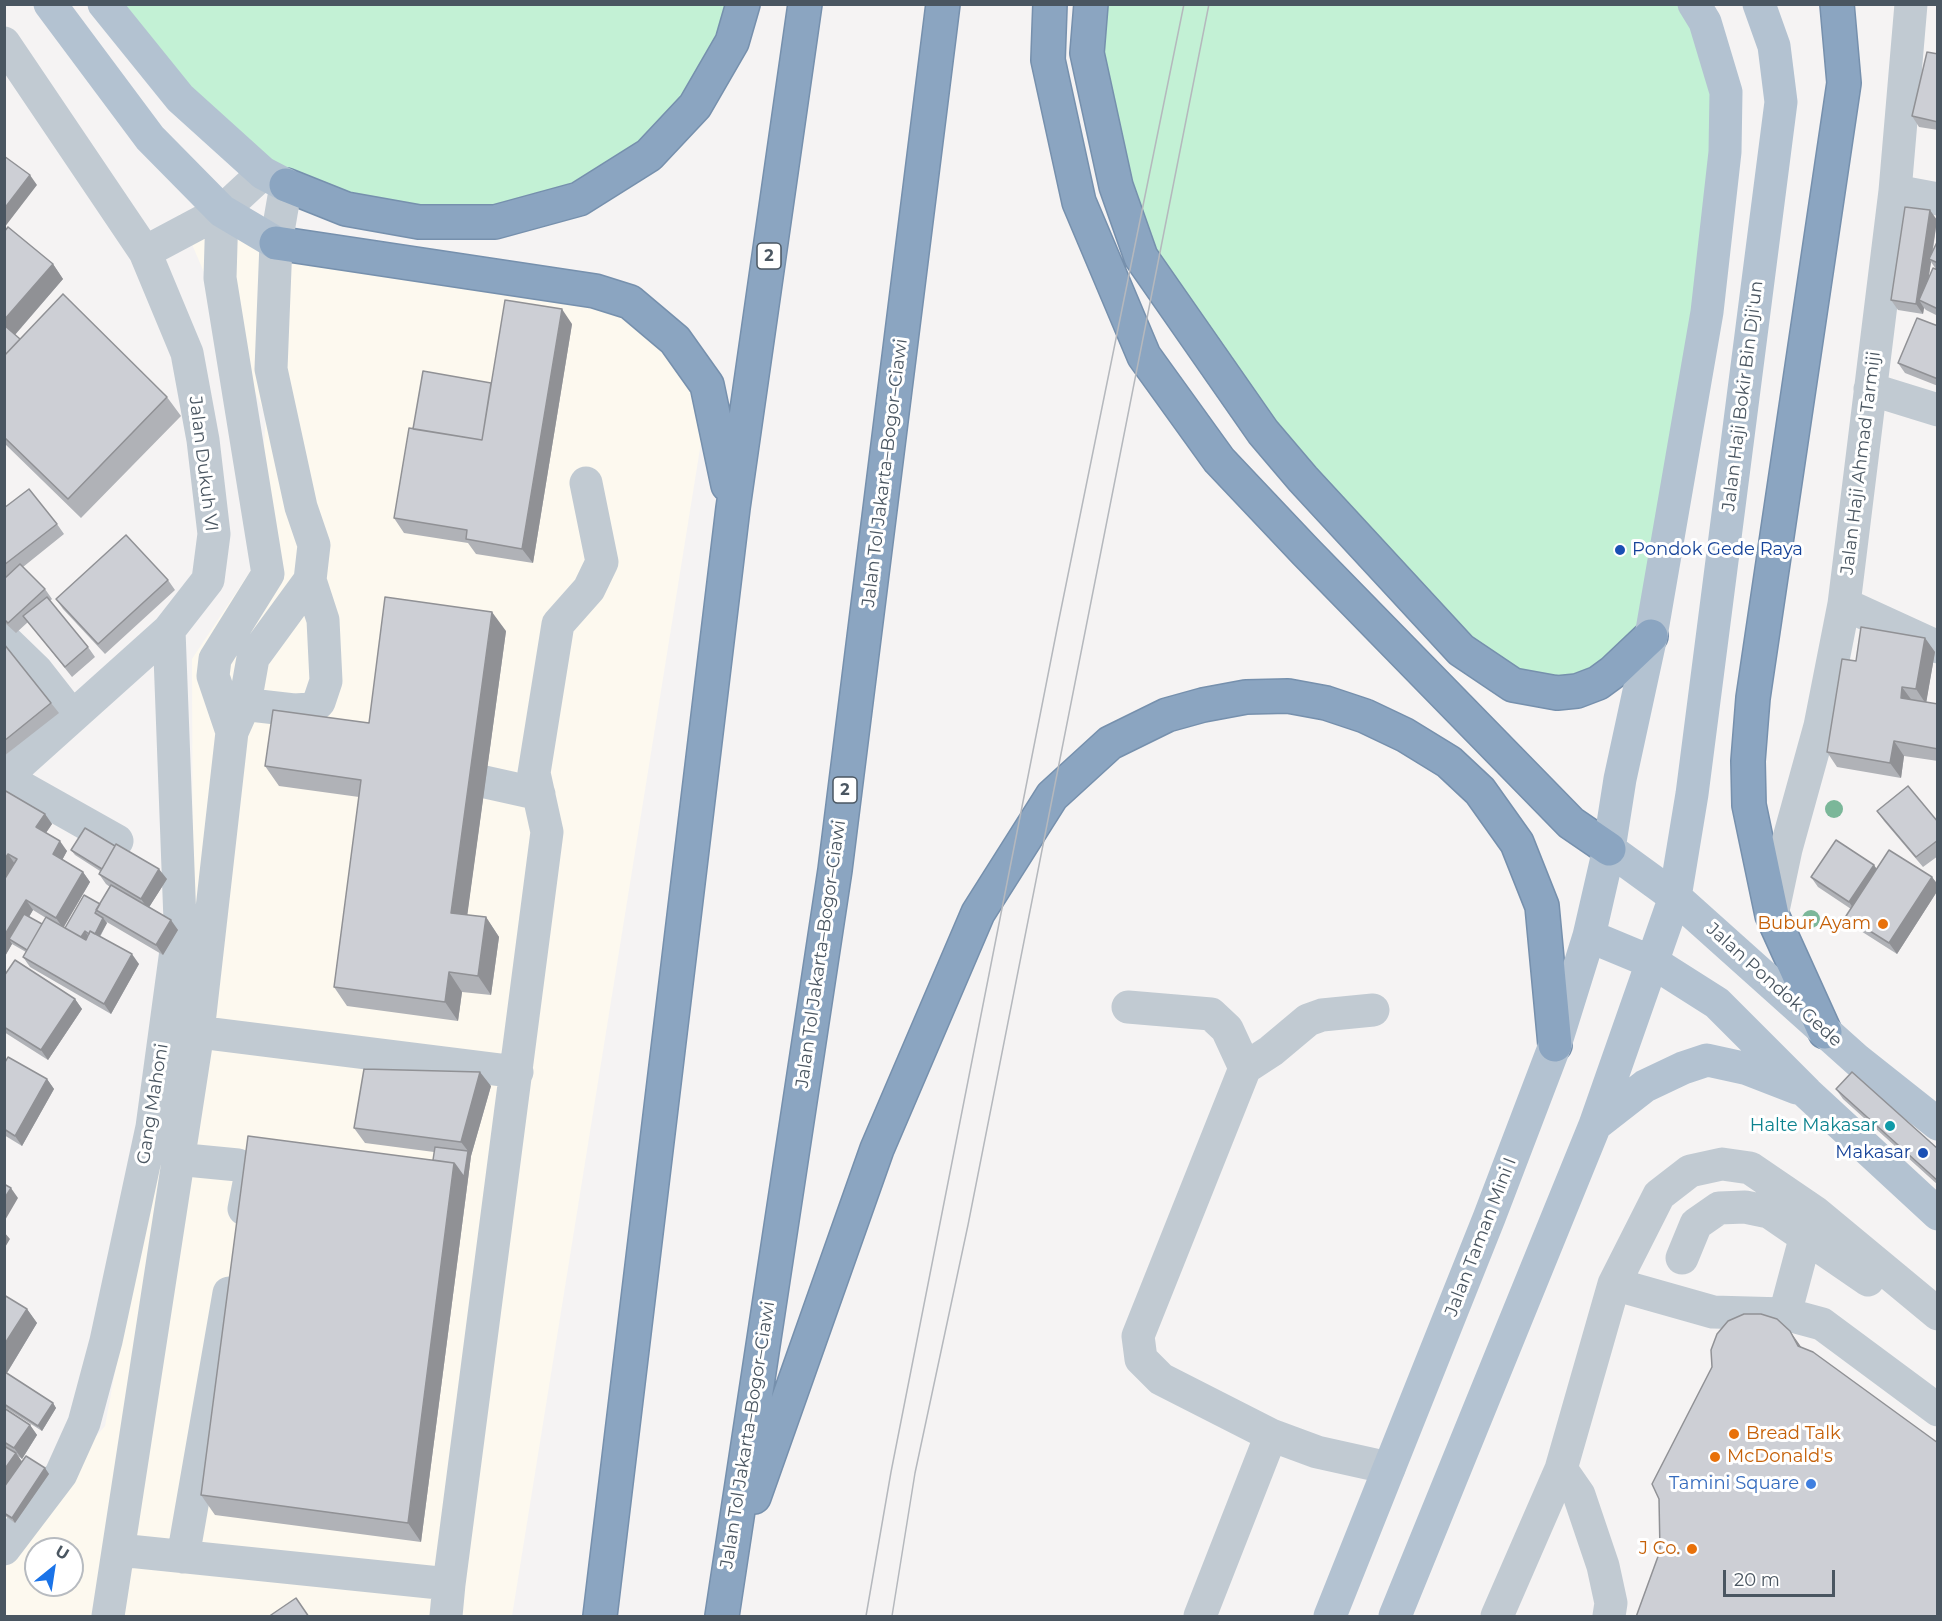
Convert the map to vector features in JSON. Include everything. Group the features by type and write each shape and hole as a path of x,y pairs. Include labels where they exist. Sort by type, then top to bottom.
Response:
{"highway":[{"path":"274,179 346,209 419,222 495,222 579,199 650,155 695,106 732,42 743,4"},
{"name":"2","path":"600,1617 733,508 805,4"},
{"name":"Jalan Tol Jakarta–Bogor–Ciawi","path":"722,1617 835,870 942,4"},
{"path":"1050,4 1048,60 1079,202 1144,356 1219,460 1571,823 1609,849"},
{"path":"1090,4 1087,53 1116,186 1141,257 1263,432 1302,479 1461,650 1513,685 1557,693 1577,692 1598,683 1613,672 1651,636"},
{"path":"1825,1032 1772,915 1749,805 1748,750 1754,686 1844,83 1837,4"},
{"path":"276,243 595,291 630,302 675,340 707,385 733,508"},
{"path":"727,1573 877,1149 978,913 1052,796 1110,743 1167,715 1203,705 1246,697 1288,696 1326,703 1365,716 1405,735 1449,762 1480,791 1517,843 1542,906 1555,1046"}],"main road":[{"path":"50,4 150,138 222,211 276,243"},
{"path":"104,4 180,98 274,179"},
{"path":"1609,849 1620,779 1651,636 1707,312 1725,152 1726,92 1705,22 1694,4"},
{"name":"Jalan Haji Bokir Bin Dji'un","path":"1675,897 1692,794 1781,102 1774,46 1760,4"},
{"name":"Jalan Pondok Gede","path":"1609,849 1675,897 1825,1032 1938,1124"},
{"name":"Jalan Taman Mini I","path":"1330,1617 1490,1218 1555,1046 1589,936 1609,849"},
{"path":"1395,1617 1595,1125 1654,963 1675,897"},
{"path":"1589,936 1654,963 1717,1003 1807,1093 1938,1214"},
{"path":"1595,1125 1646,1086 1683,1068 1707,1060 1748,1069 1807,1093"}],"street":[{"name":"Jalan Haji Ahmad Tarmiji","path":"1772,915 1786,849 1820,726 1844,604 1895,191 1911,4"},
{"name":"Jalan Dukuh VI","path":"4,43 145,252 187,353 203,440 214,534 208,580 169,630 5,778"},
{"path":"145,252 222,211 274,179 276,243 271,369 301,507 314,545 310,580 323,620 329,713 311,709 294,710 232,702 213,676 215,659 268,574 219,278 222,211"},
{"path":"1895,191 1938,199"},
{"path":"1870,389 1938,410"},
{"path":"446,1617 547,832 534,772 558,624 589,589 602,562 586,483"},
{"path":"108,1613 176,1159 198,1032 232,732 232,702 253,658 310,580"},
{"path":"1844,604 1938,647"},
{"name":"Gang Mahoni","path":"4,1549 61,1474 84,1424 106,1341 152,1127 180,921 169,630"},
{"path":"4,639 36,670 72,716"},
{"path":"5,778 117,841"},
{"path":"485,782 539,794"},
{"path":"1717,1003 1748,1021 1772,1041 1938,1195"},
{"path":"1128,1007 1211,1014 1227,1029 1245,1068"},
{"path":"1373,1010 1322,1015 1308,1020 1271,1051 1245,1068 1138,1336 1142,1359 1161,1379 1271,1435 1317,1452 1389,1468"},
{"path":"198,1032 517,1072"},
{"path":"1825,1032 1862,1076 1938,1143"},
{"path":"176,1159 238,1165 247,1170 250,1178 183,1557"},
{"path":"1497,1617 1561,1469 1614,1284 1659,1195 1690,1171 1722,1164 1750,1168 1816,1214 1937,1314"},
{"path":"1682,1258 1696,1224 1719,1208 1745,1207 1769,1212 1805,1239 1871,1282 1937,1314"},
{"path":"1785,1314 1805,1239"},
{"path":"1614,1284 1713,1312 1785,1314 1822,1324 1938,1410"},
{"path":"1200,1617 1271,1435"},
{"path":"1561,1469 1579,1495 1603,1566 1611,1603 1609,1617"},
{"path":"119,1550 449,1584"}],"shaded area":[{"path":"179,214 627,298 708,399 512,1616 5,1616 5,1542 105,1426 193,951 192,659 255,564 266,417"}],"green space":[{"path":"104,5 743,5 649,155 495,222 286,185"},
{"path":"1091,5 1694,5 1726,92 1651,636 1577,691 1461,650 1141,257"}],"building":[{"path":"1927,52 1938,54 1938,122 1912,116"},
{"path":"4,156 30,175 4,209"},
{"path":"1905,207 1930,210 1916,304 1891,300"},
{"path":"8,227 53,264 4,320 4,232"},
{"path":"1938,240 1938,263 1929,259"},
{"path":"1933,268 1938,270 1938,309 1919,300"},
{"path":"63,294 167,397 68,499 4,437 4,356"},
{"path":"505,300 562,309 522,549 466,539 467,530 394,518 409,428 482,440"},
{"path":"1917,318 1938,326 1938,379 1898,363"},
{"path":"4,325 20,339 4,356"},
{"path":"423,371 491,383 482,440 413,429"},
{"path":"29,489 57,524 4,565 4,508"},
{"path":"126,535 168,580 98,644 56,599"},
{"path":"20,564 45,589 8,623 4,619 4,579"},
{"path":"47,597 88,647 65,667 23,616"},
{"path":"385,597 492,612 451,913 486,917 478,976 449,972 445,1002 334,987 361,780 265,766 273,710 369,723"},
{"path":"1861,627 1925,638 1916,689 1902,687 1901,698 1938,704 1938,749 1894,741 1890,763 1827,752 1842,659 1856,661"},
{"path":"4,644 51,703 4,741"},
{"path":"1908,786 1938,822 1938,840 1916,857 1877,811"},
{"path":"4,790 45,814 36,827 60,841 53,854 83,872 56,918 26,900 4,936 4,880 17,859 8,854 4,860"},
{"path":"85,828 115,846 102,869 71,850"},
{"path":"1836,840 1874,865 1849,902 1811,877"},
{"path":"116,844 159,869 141,899 99,874"},
{"path":"1889,850 1932,877 1889,943 1846,916"},
{"path":"111,885 171,920 156,945 96,910"},
{"path":"84,895 100,904 95,913 103,918 95,934 85,931 81,937 65,928"},
{"path":"24,914 42,924 27,950 9,939"},
{"path":"46,917 86,940 90,931 132,954 104,1004 23,957"},
{"path":"15,960 75,999 41,1050 4,1027 4,976"},
{"path":"8,1057 47,1079 15,1136 4,1129 4,1064"},
{"path":"364,1069 480,1072 461,1142 354,1128"},
{"name":"Halte Makasar","path":"1852,1072 1938,1149 1938,1181 1836,1089"},
{"path":"248,1136 454,1163 408,1523 201,1495"},
{"path":"435,1147 468,1151 464,1177 454,1163 433,1160"},
{"path":"4,1184 11,1188 4,1199"},
{"path":"4,1295 27,1309 4,1345"},
{"name":"Tamini Square","path":"1744,1314 1761,1314 1777,1319 1790,1331 1798,1346 1813,1352 1938,1443 1938,1617 1636,1617 1660,1551 1659,1499 1652,1484 1712,1367 1711,1350 1717,1334 1728,1321"},
{"path":"5,1372 53,1403 38,1426 4,1404"},
{"path":"4,1408 30,1425 14,1448 4,1442"},
{"path":"4,1446 16,1453 4,1470"},
{"path":"26,1456 45,1468 12,1518 4,1513 4,1487"},
{"path":"296,1598 309,1617 268,1617"}],"tram line":[{"path":"866,1616 891,1472 1058,624 1184,4"},
{"path":"892,1616 915,1473 968,1225 1209,4"}],"place":[{"name":"Pondok Gede Raya","path":"1620,550"},
{"name":"Bubur Ayam","path":"1883,924"},
{"name":"Halte Makasar","path":"1890,1126"},
{"name":"Makasar","path":"1923,1153"},
{"name":"Bread Talk","path":"1734,1434"},
{"name":"McDonald's","path":"1715,1457"},
{"name":"Tamini Square","path":"1811,1484"},
{"name":"J Co.","path":"1692,1549"}]}
